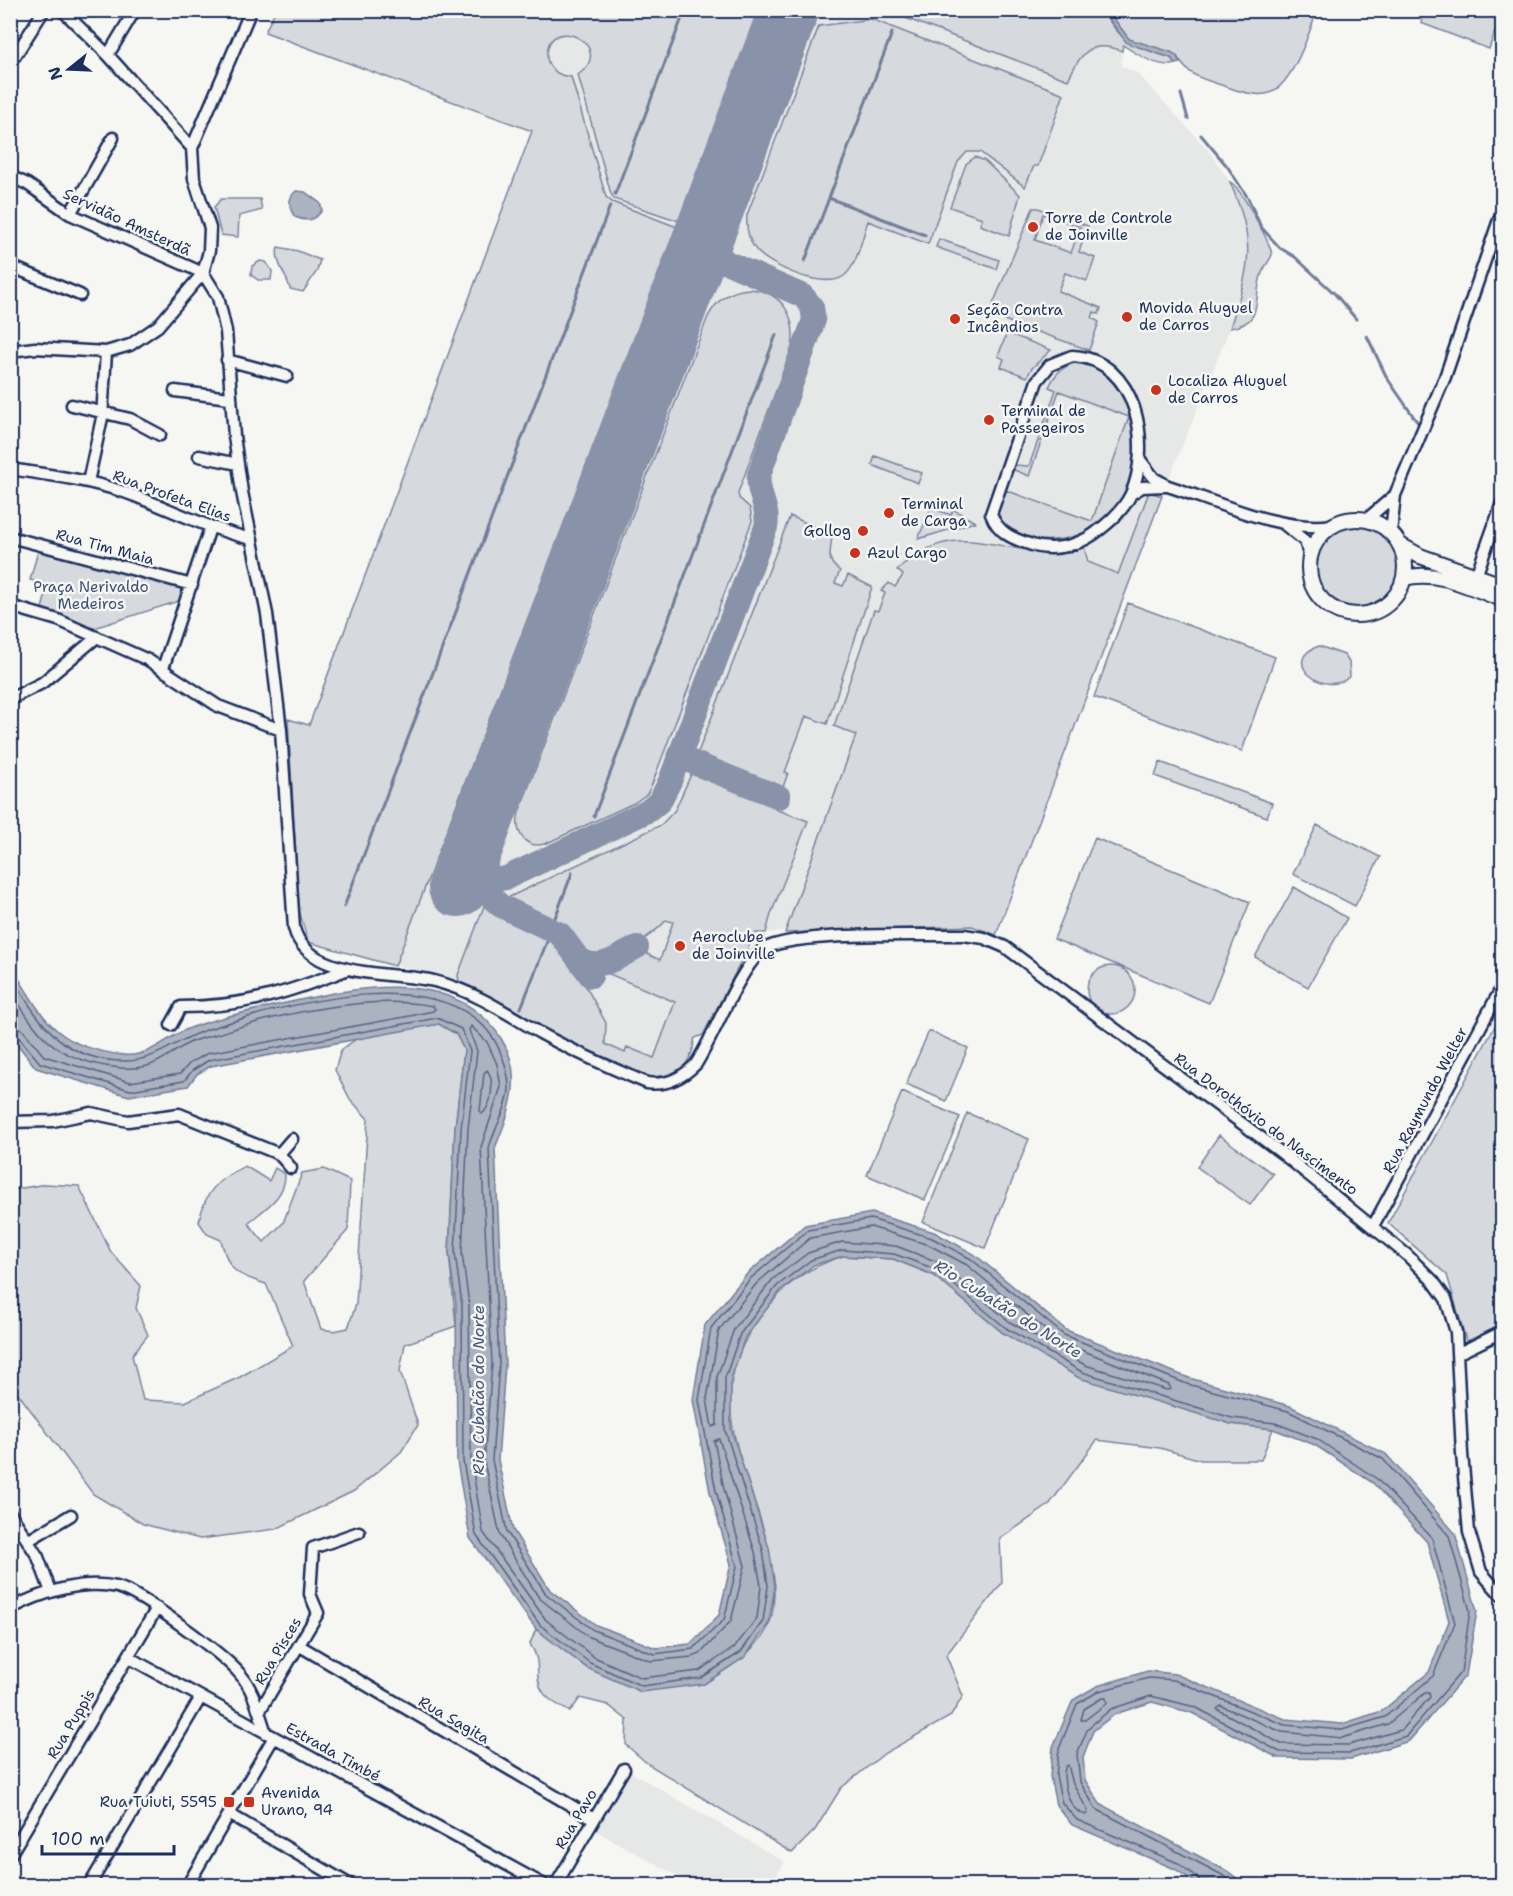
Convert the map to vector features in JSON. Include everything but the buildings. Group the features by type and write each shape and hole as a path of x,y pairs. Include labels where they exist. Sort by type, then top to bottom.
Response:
{"main road":[{"path":"1348,520 1366,520 1378,524 1391,533 1400,545 1405,561 1404,578 1398,592 1389,603 1376,611 1361,615 1346,614 1332,608 1313,586 1310,558 1323,534 1333,525 1348,520"},
{"path":"1400,545 1420,556 1503,585"},
{"path":"1404,578 1417,574 1438,576 1503,599"}],"street":[{"path":"15,56 44,10"},
{"path":"62,10 108,56 192,148"},
{"path":"108,56 135,10"},
{"path":"10,351 35,348 106,352 130,345 149,333 173,310 203,273 209,251 210,228 194,178 192,148 251,10"},
{"path":"69,214 113,138"},
{"name":"Servidão Amsterdã","path":"10,176 27,184 69,214 203,273"},
{"path":"1391,533 1395,495 1445,377 1503,211"},
{"path":"10,266 80,294"},
{"path":"203,273 213,286 223,312 229,398 238,464 267,614 281,730 296,938 310,954 348,969"},
{"path":"88,482 103,413 106,352"},
{"path":"1072,356 1092,359 1116,376 1138,419 1141,461 1131,494 1107,525 1082,542 1036,547 1002,532 991,514 1037,381 1044,370 1060,359 1072,356"},
{"path":"227,360 288,376"},
{"path":"175,391 229,398"},
{"path":"72,405 136,421 160,435"},
{"path":"199,456 238,464"},
{"path":"1141,461 1154,478 1168,486 1282,524 1305,527 1333,525"},
{"name":"Rua Profeta Elias","path":"10,469 88,482 146,500 210,528 252,538"},
{"path":"1131,494 1143,487 1168,486"},
{"path":"1366,520 1395,495"},
{"path":"1476,576 1503,503"},
{"path":"1282,524 1305,541 1310,558"},
{"path":"163,668 210,528"},
{"name":"Rua Tim Maia","path":"10,537 192,585"},
{"path":"10,606 58,620 97,637 163,668 218,706 281,730"},
{"path":"10,699 42,683 97,637"},
{"name":"Rua Dorothóvio do Nascimento","path":"348,969 425,979 468,991 566,1045 647,1083 662,1084 683,1075 696,1064 751,963 764,948 797,939 964,935 996,942 1013,951 1245,1125 1418,1264 1440,1290 1454,1320 1459,1353 1462,1454 1469,1532 1481,1572 1503,1596"},
{"path":"171,1025 181,1007 230,1006 265,999 348,969"},
{"name":"Rua Raymundo Welter","path":"1373,1227 1503,987"},
{"path":"10,1122 53,1121 91,1113 128,1121 179,1114 279,1154 291,1168"},
{"path":"279,1154 292,1139"},
{"path":"1459,1353 1503,1332"},
{"path":"10,1513 29,1540 51,1592"},
{"path":"29,1540 71,1515"},
{"name":"Rua Pisces","path":"259,1712 300,1647 318,1613 310,1594 313,1548 359,1532"},
{"name":"Estrada Timbé","path":"10,1609 51,1592 92,1586 116,1587 139,1595 241,1675 270,1735 546,1886"},
{"name":"Rua Puppis","path":"10,1855 157,1608"},
{"name":"Rua Sagita","path":"300,1647 594,1820"},
{"path":"128,1657 270,1735 189,1885"},
{"path":"89,1886 201,1697"},
{"name":"Rua Pavo","path":"555,1886 624,1769"},
{"path":"229,1814 352,1886"}],"shaded area":[{"path":"275,10 1091,11 1122,45 1121,66 1137,73 1208,150 1230,182 1240,205 1247,233 1247,273 1230,328 1162,496 996,935 972,926 756,933 703,1035 695,1038 689,1059 683,1066 656,1078 556,1036 478,990 459,982 308,942 299,910 288,719 309,725 532,131 265,32"},
{"path":"629,1771 785,1862 770,1885 694,1885 594,1830"}],"green space":[{"path":"1502,10 1489,49 1421,23 1423,11"},
{"path":"275,11 759,11 679,221 614,199 578,75 588,64 590,54 586,45 578,38 558,35 551,42 547,54 548,63 557,73 571,77 606,197 612,202 677,227 395,966 308,942 299,910 288,719 309,725 532,131 265,32"},
{"path":"887,11 1103,11 1124,38 1139,47 1171,58 1175,64 1155,63 1123,45 1122,51 1102,47 1094,48 1077,62 1068,80"},
{"path":"1108,11 1317,11 1298,60 1283,83 1265,94 1255,94 1202,78 1186,68 1176,55 1129,39"},
{"path":"871,19 1064,94 1038,166 1034,166 1025,187 980,152 967,152 958,162 928,244 868,221 853,265 844,276 835,280 824,280 798,275 773,263 756,250 748,233 747,215 819,26"},
{"path":"975,157 985,161 1020,195 1009,236 980,225 982,218 950,207 966,164"},
{"path":"1230,182 1241,194 1254,216 1272,255 1262,273 1253,316 1241,325 1230,328 1246,271 1248,255 1244,223"},
{"path":"221,199 260,199 262,210 239,216 238,237 221,235 214,207"},
{"path":"1033,208 1088,226 1079,252 1095,258 1087,281 1065,273 1058,291 1101,308 1099,314 1094,312 1092,318 1099,322 1089,350 1004,320 993,313 993,304","holes":["1043,214 1080,227 1071,253 1035,240"]},
{"path":"939,239 999,260 996,269 936,247"},
{"path":"278,247 298,251 320,260 317,271 303,292 290,289 279,263"},
{"path":"260,261 266,262 272,271 271,280 258,280 251,275 252,266"},
{"path":"749,289 770,295 785,307 792,325 792,347 738,493 739,498 750,508 752,521 652,784 647,794 634,803 547,843 539,845 527,842 518,826 519,812 707,319 714,307 729,294"},
{"path":"1007,333 1051,350 1032,368 1027,377 1001,367 1004,359 998,356"},
{"path":"1080,362 1108,376 1126,399 1135,427 1135,457 1127,487 1111,513 1086,531 1054,540 1039,540 1024,536 999,521 998,511 1005,490 1092,521 1129,417 1059,391 1029,476 1012,469 1014,465 1029,466 1056,390 1049,387 1054,377 1065,367"},
{"path":"875,456 922,473 918,483 872,465"},
{"path":"1149,492 1162,496 996,935 972,926 785,933 856,735 834,726 874,610 878,611 885,593 881,591 889,583 895,587 903,575 897,570 922,552 944,543 967,541 1033,551 1058,552 1084,547 1088,562 1118,574"},
{"path":"931,508 951,515 953,509 975,522 918,539"},
{"path":"790,516 832,534 830,559 840,571 835,583 843,586 848,575 872,587 827,724 806,716 785,772 788,773 781,793 700,760 697,755"},
{"path":"1357,526 1373,529 1386,538 1395,551 1398,567 1395,583 1386,596 1373,605 1357,608 1341,605 1328,596 1319,583 1316,567 1319,551 1328,538 1341,529"},
{"name":"Praça Nerivaldo Medeiros","path":"38,551 183,589 179,601 91,629 42,609 48,585 30,580"},
{"path":"1128,603 1275,657 1242,751 1094,697"},
{"path":"1319,646 1344,655 1349,662 1350,676 1340,682 1329,683 1319,681 1310,675 1304,668 1303,660 1307,652"},
{"path":"1160,762 1272,803 1267,817 1155,776"},
{"path":"693,770 778,802 775,809 808,821 771,914 766,933 756,933 703,1035 695,1038 689,1059 680,1069 668,1076 648,1076 556,1036 478,990 459,982 458,975 484,906 550,936 563,945 606,1023 605,1044 625,1053 627,1047 654,1058 675,1002 602,971 639,950 660,960 673,922 666,920 640,942 616,955 594,959 586,956 558,925 515,908 503,900 661,825 675,810"},
{"path":"1317,825 1380,857 1355,906 1293,874"},
{"path":"1095,838 1250,902 1209,1003 1054,939"},
{"path":"1294,887 1347,918 1308,987 1255,957"},
{"path":"1111,966 1128,973 1135,990 1128,1007 1111,1014 1094,1007 1087,990 1094,973"},
{"path":"1502,1013 1502,1325 1467,1344 1447,1275 1388,1223"},
{"path":"439,1024 456,1034 464,1050 455,1128 449,1253 456,1326 405,1344 400,1371 418,1425 401,1452 354,1491 276,1529 200,1539 143,1524 93,1494 11,1384 11,1190 46,1184 79,1186 111,1252 141,1286 136,1308 148,1335 132,1355 143,1400 185,1402 240,1377 293,1346 266,1284 235,1270 227,1259 221,1240 207,1234 199,1222 209,1194 227,1176 245,1166 269,1181 275,1168 285,1174 278,1196 248,1223 264,1242 283,1223 302,1173 324,1169 350,1181 348,1230 304,1281 321,1329 334,1331 348,1328 356,1304 368,1119 350,1099 335,1070 341,1050 359,1037"},
{"path":"929,1031 968,1048 946,1101 906,1084"},
{"path":"902,1092 960,1117 925,1200 867,1175"},
{"path":"967,1113 1029,1139 985,1248 923,1222"},
{"path":"1219,1135 1273,1174 1250,1205 1197,1167"},
{"path":"843,1256 893,1259 933,1275 1003,1333 1231,1424 1273,1429 1261,1460 1201,1460 1160,1448 1097,1440 1049,1505 1000,1539 1002,1583 946,1655 963,1696 951,1716 885,1753 841,1788 815,1830 792,1853 648,1764 626,1745 627,1720 608,1705 580,1698 570,1712 552,1701 540,1686 536,1658 530,1644 536,1629 587,1668 704,1684 742,1658 759,1641 772,1615 773,1578 764,1531 735,1439 731,1409 732,1379 741,1348 761,1316 778,1295 806,1272"}],"water":[{"path":"1103,11 1108,11 1129,39 1171,52 1176,55 1180,63 1175,64 1171,58 1127,43"},
{"path":"296,191 305,192 320,203 322,210 317,216 307,220 295,217 290,204 291,197"},
{"name":"Rio Cubatão do Norte","path":"10,964 43,1015 66,1037 100,1051 124,1055 148,1051 185,1030 219,1019 304,999 361,989 390,987 418,989 445,995 470,1007 491,1025 502,1040 513,1070 511,1101 495,1148 505,1365 498,1460 513,1530 550,1590 596,1625 656,1648 690,1644 719,1615 731,1564 710,1492 693,1400 705,1325 747,1274 805,1225 872,1213 934,1232 974,1254 1066,1330 1189,1378 1290,1406 1386,1454 1455,1533 1477,1611 1466,1675 1409,1741 1351,1759 1278,1758 1192,1713 1152,1702 1115,1714 1093,1731 1083,1757 1085,1780 1100,1804 1227,1871 1246,1885 1199,1885 1175,1869 1072,1825 1056,1805 1050,1776 1053,1747 1073,1700 1097,1686 1148,1671 1175,1674 1285,1719 1342,1724 1382,1711 1429,1672 1449,1621 1427,1542 1373,1483 1315,1445 1273,1429 1231,1424 1079,1378 1003,1333 933,1275 893,1259 843,1256 814,1265 781,1290 745,1337 731,1379 731,1429 769,1548 775,1586 769,1623 745,1657 704,1684 641,1692 587,1668 536,1629 470,1538 457,1461 456,1305 449,1253 455,1128 464,1050 456,1034 439,1024 211,1066 197,1074 188,1086 129,1096 36,1068 11,1036"}],"waterway":[{"path":"615,194 685,10"},
{"path":"805,261 892,33"},
{"path":"1181,94 1188,119"},
{"path":"1201,135 1227,166 1248,198 1261,227 1280,248 1295,257 1335,294 1356,319"},
{"path":"829,198 925,235"},
{"path":"344,907 610,206"},
{"path":"594,816 776,335"},
{"path":"1367,336 1387,378 1418,423"},
{"path":"555,918 572,873"},
{"path":"521,1008 548,939"}],"taxiway":[{"path":"472,849 473,865 479,875 491,879 506,878 648,811 660,801 670,781 766,527 767,520 759,488 759,475 814,320 812,307 803,296 726,262 708,239 706,229"},
{"path":"689,274 704,263 726,262"},
{"path":"679,757 779,797"},
{"path":"473,869 493,899 501,906 560,934 591,976"},
{"path":"581,960 603,964 637,947"}],"runway":[{"path":"458,887 789,10"}],"place":[{"name":"Torre de Controle de Joinville","path":"1033,227"},
{"name":"Movida Aluguel de Carros","path":"1127,317"},
{"name":"Seção Contra Incêndios","path":"955,319"},
{"name":"Localiza Aluguel de Carros","path":"1156,390"},
{"name":"Terminal de Passegeiros","path":"989,420"},
{"name":"Terminal de Carga","path":"889,513"},
{"name":"Gollog","path":"863,531"},
{"name":"Azul Cargo","path":"855,553"},
{"name":"Aeroclube de Joinville","path":"680,946"},
{"name":"Rua Tuiuti, 5595","path":"229,1802"},
{"name":"Avenida Urano, 94","path":"249,1802"}]}
